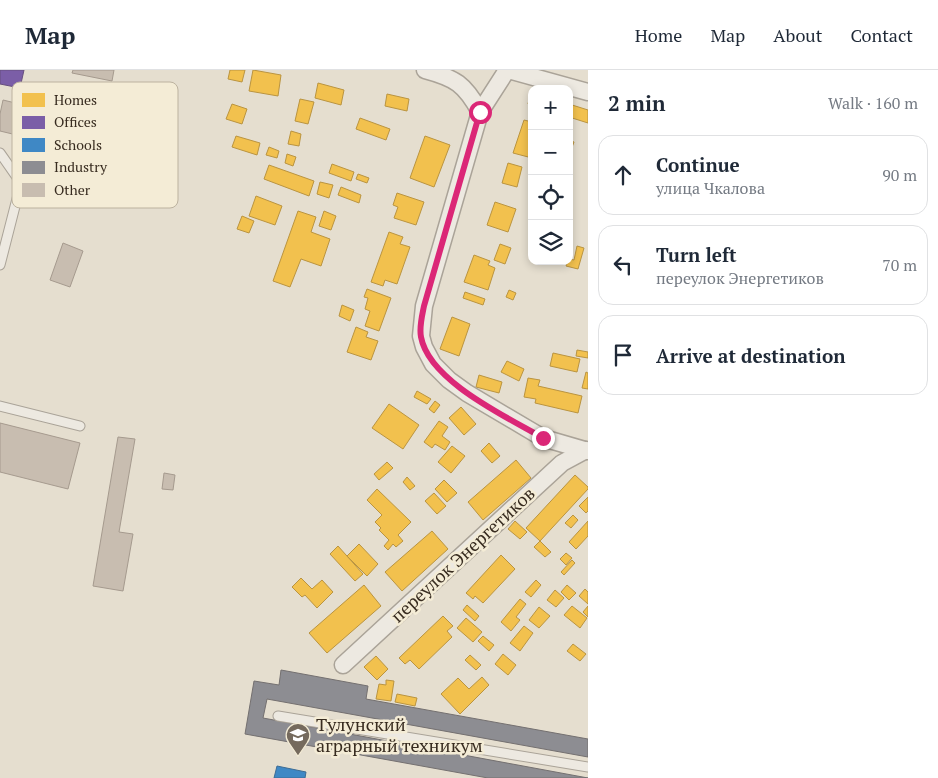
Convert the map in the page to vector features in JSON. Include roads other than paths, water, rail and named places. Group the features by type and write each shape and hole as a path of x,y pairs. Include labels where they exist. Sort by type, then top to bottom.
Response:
{"street":[{"path":"425,70 453,80 465,88 480,112 507,70 588,92"},
{"name":"переулок Энергетиков","path":"480,112 424,306 421,336 424,347 433,364 448,380 467,393 543,438 587,451"},
{"name":"переулок Энергетиков","path":"343,665 562,463 587,451"}],"lane":[{"path":"0,153 12,170"},
{"path":"0,265 15,208"},
{"path":"0,406 80,426"},
{"path":"278,716 588,767"}],"place":[{"name":"Тулунский аграрный техникум","path":"298,756"}]}
